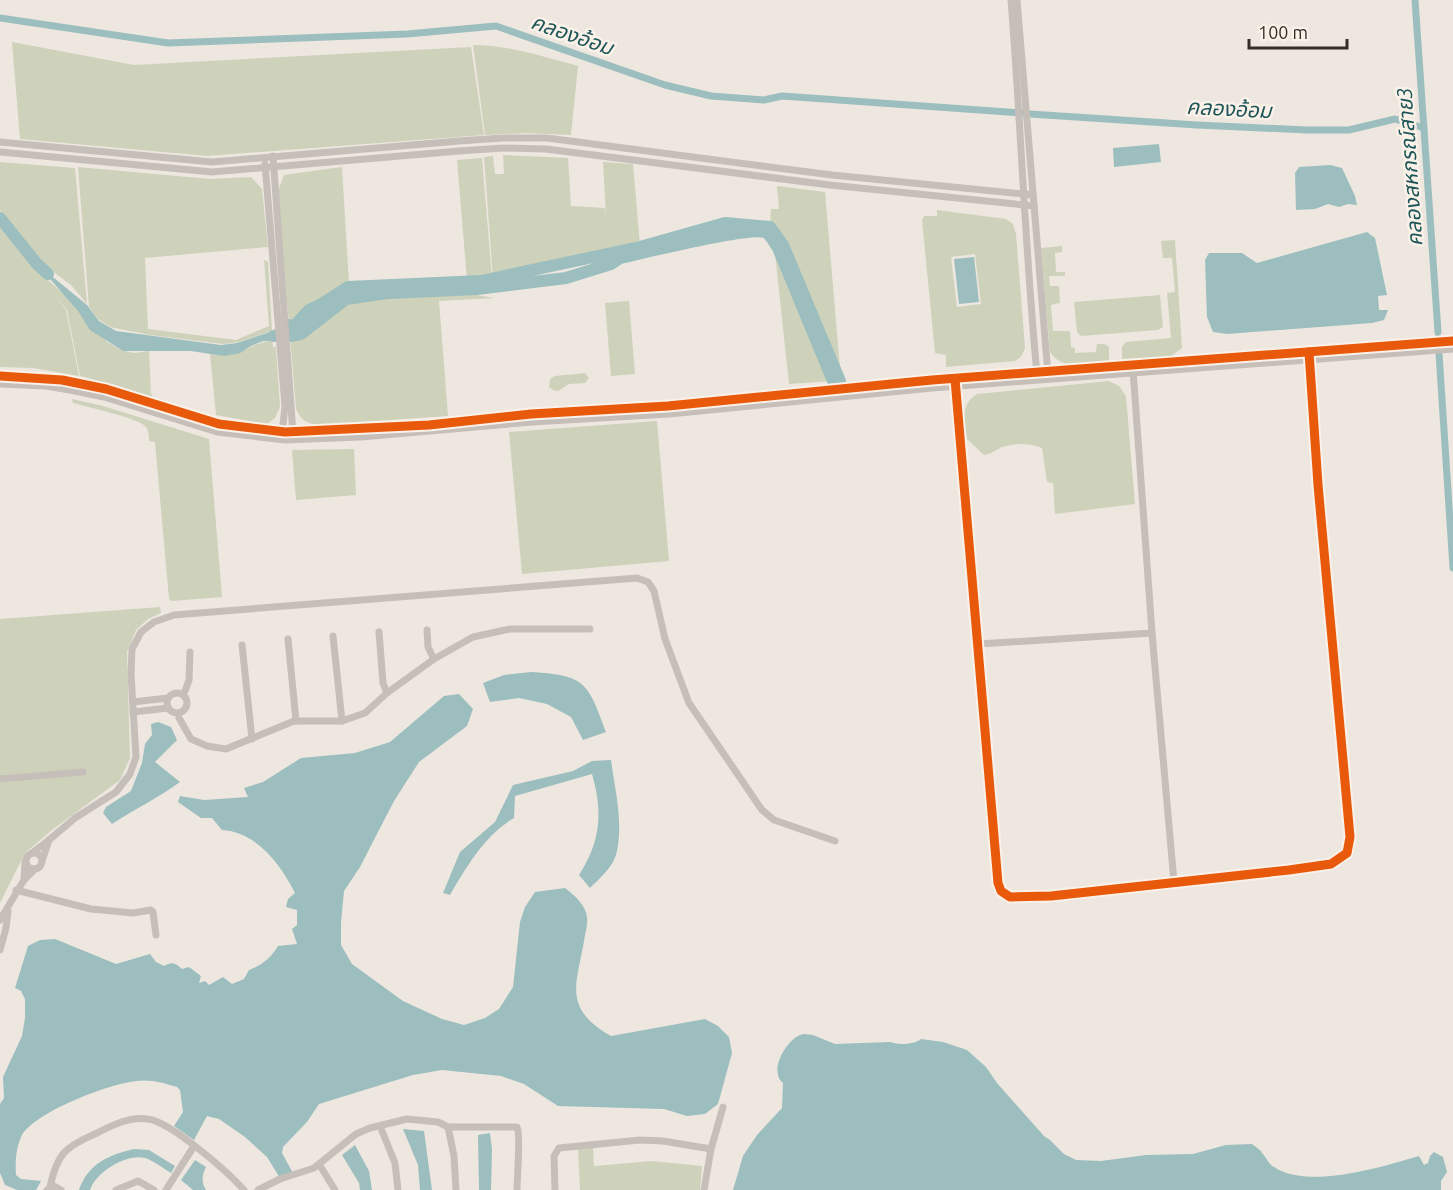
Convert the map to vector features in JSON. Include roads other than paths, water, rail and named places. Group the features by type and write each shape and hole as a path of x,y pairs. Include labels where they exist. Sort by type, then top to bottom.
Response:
{"street":[{"path":"1011,0 1024,180 1023,205 1037,376"},
{"path":"1017,0 1048,376"},
{"path":"0,142 212,162 485,139 547,138 832,175 1033,195"},
{"path":"0,152 212,172 459,151 503,148 546,149 830,185 1034,206"},
{"path":"273,156 281,321"},
{"path":"264,157 293,436"},
{"path":"282,436 285,406 283,340"},
{"path":"1310,356 1421,343 1451,345"},
{"path":"0,384 46,386 104,397 217,432 293,436 531,414 668,406 1310,356 1423,351 1451,345"},
{"path":"956,383 996,862 1001,891 1005,896 1017,899 1127,889 1331,864 1343,856 1350,846 1318,485 1310,356"},
{"path":"1133,369 1152,633 1174,882"},
{"path":"0,376 62,380 105,389 219,424 282,436"},
{"path":"24,880 27,856 75,818 116,792 129,774 136,757 132,649 141,632 154,622 174,615 637,578 648,582 654,591 664,639 689,703 762,810 774,820 835,841"},
{"path":"168,698 174,713 191,739 207,746 226,749 296,721 342,721 365,713 387,693 434,659 473,637 510,629 590,629"},
{"path":"427,630 428,647 434,659"},
{"path":"379,632 383,683 387,693"},
{"path":"979,644 1152,633"},
{"path":"333,636 342,721"},
{"path":"288,639 296,721"},
{"path":"242,645 252,739"},
{"path":"133,712 174,713 183,711 187,705 183,694 189,680 190,652"},
{"path":"133,702 183,694"},
{"path":"0,779 83,772"},
{"path":"0,920 16,890 40,866 49,840"},
{"path":"32,853 38,854 42,861"},
{"path":"25,861 30,869 36,869"},
{"path":"16,890 91,909 133,913 151,910 156,935"},
{"path":"0,950 8,908"},
{"path":"704,1190 711,1149 723,1107"},
{"path":"60,1189 49,1188 56,1164 68,1148 103,1130 130,1120 149,1119 157,1121 194,1146 218,1164 244,1190"},
{"path":"258,1190 319,1164 356,1134 370,1128 407,1119 438,1122 448,1127 517,1127 520,1141 517,1159 518,1190"},
{"path":"380,1126 395,1163 398,1190"},
{"path":"448,1127 454,1156 456,1190"},
{"path":"555,1190 554,1156 563,1146 640,1140 663,1141 711,1149"},
{"path":"166,1190 194,1146"},
{"path":"319,1164 335,1190"},
{"path":"52,1178 60,1189"},
{"path":"116,1190 138,1181 154,1190"}],"water":[{"path":"1159,144 1161,162 1114,167 1113,148"},
{"path":"1330,165 1342,168 1357,205 1348,204 1339,207 1328,204 1315,209 1296,210 1295,173 1299,167"},
{"path":"1367,232 1375,238 1387,295 1378,296 1379,310 1388,310 1384,320 1372,323 1227,334 1213,332 1207,317 1205,260 1209,253 1242,253 1257,263"},
{"path":"974,257 979,302 959,304 954,259"},
{"path":"37,264 87,305 99,321 116,331 221,345 237,343 273,331 274,341 263,341 240,353 224,356 191,351 123,351 90,330 78,311"},
{"path":"531,672 563,676 574,679 582,685 589,692 606,732 583,740 571,717 547,704 519,698 490,702 483,683 504,675"},
{"path":"459,694 473,709 467,726 419,762 394,801 360,867 344,891 341,945 352,964 403,1001 442,1019 464,1025 485,1018 499,1009 513,987 520,922 525,907 535,892 565,888 582,904 587,917 576,992 584,1015 611,1036 705,1019 718,1026 729,1037 732,1053 718,1104 705,1114 687,1116 664,1109 558,1106 524,1084 501,1076 442,1070 413,1075 319,1104 307,1122 283,1147 282,1153 294,1175 280,1178 267,1157 245,1137 219,1119 207,1116 194,1140 174,1126 183,1112 180,1090 177,1087 152,1081 137,1081 110,1087 75,1100 57,1108 30,1126 18,1144 16,1175 21,1179 41,1181 36,1190 17,1190 5,1185 0,1173 0,1104 4,1098 3,1077 22,1036 25,999 21,991 15,988 28,946 40,940 55,939 116,964 150,954 156,962 164,966 172,963 182,969 189,967 201,976 199,983 205,981 209,985 223,977 232,984 244,979 249,970 266,961 278,946 297,944 292,929 297,925 297,910 286,907 288,899 295,893 275,861 257,843 235,832 222,830 212,818 201,818 178,802 180,796 204,800 248,797 244,788 263,782 301,758 355,753 390,742 444,696"},
{"path":"158,722 171,727 177,740 155,762 180,782 112,824 103,813 106,807 131,791 142,763 145,744 152,735 151,724"},
{"path":"611,760 618,807 618,844 612,864 590,888 579,875 592,850 598,826 598,801 592,774 515,796 514,818 485,842 450,895 443,893 460,852 495,822 513,785 573,771 592,761"},
{"path":"804,1034 813,1035 835,1044 890,1042 906,1044 921,1039 943,1042 967,1050 986,1067 997,1083 1044,1136 1064,1154 1076,1160 1101,1161 1146,1155 1193,1154 1226,1145 1252,1144 1274,1167 1288,1174 1306,1177 1345,1174 1419,1156 1424,1165 1428,1163 1434,1152 1443,1157 1447,1172 1441,1181 1441,1190 733,1190 743,1156 757,1135 782,1108 783,1083 777,1069 781,1056 794,1039"},
{"path":"403,1129 424,1131 432,1190 420,1190 418,1165"},
{"path":"490,1133 491,1190 479,1190 478,1135"},
{"path":"355,1145 369,1171 372,1190 360,1190 359,1183 342,1155"},
{"path":"134,1149 149,1150 175,1166 171,1173 145,1158 129,1158 105,1171 93,1183 90,1190 79,1190 88,1173 100,1162"},
{"path":"195,1160 206,1167 203,1184 206,1190 193,1190 181,1180"}],"waterway":[{"name":"คลองสหกรณ์สาย3","path":"1415,0 1438,332"},
{"name":"คลองอ้อม","path":"0,18 168,43 407,34 496,26 665,85 711,96 764,100 782,96 1023,113"},
{"name":"คลองอ้อม","path":"1030,114 1307,130 1349,130 1395,119 1424,128"},
{"path":"0,218 37,264 48,274"},
{"path":"274,336 302,328 347,295 477,289 566,278 611,264 620,258 721,236 758,232 767,233 778,248 833,381 840,381 783,245 770,227 725,223 640,247 481,281 348,287 309,310 293,327 289,325 290,336 301,334 346,299 387,293"},
{"name":"คลองสหกรณ์สาย3","path":"1438,338 1453,568"}]}
